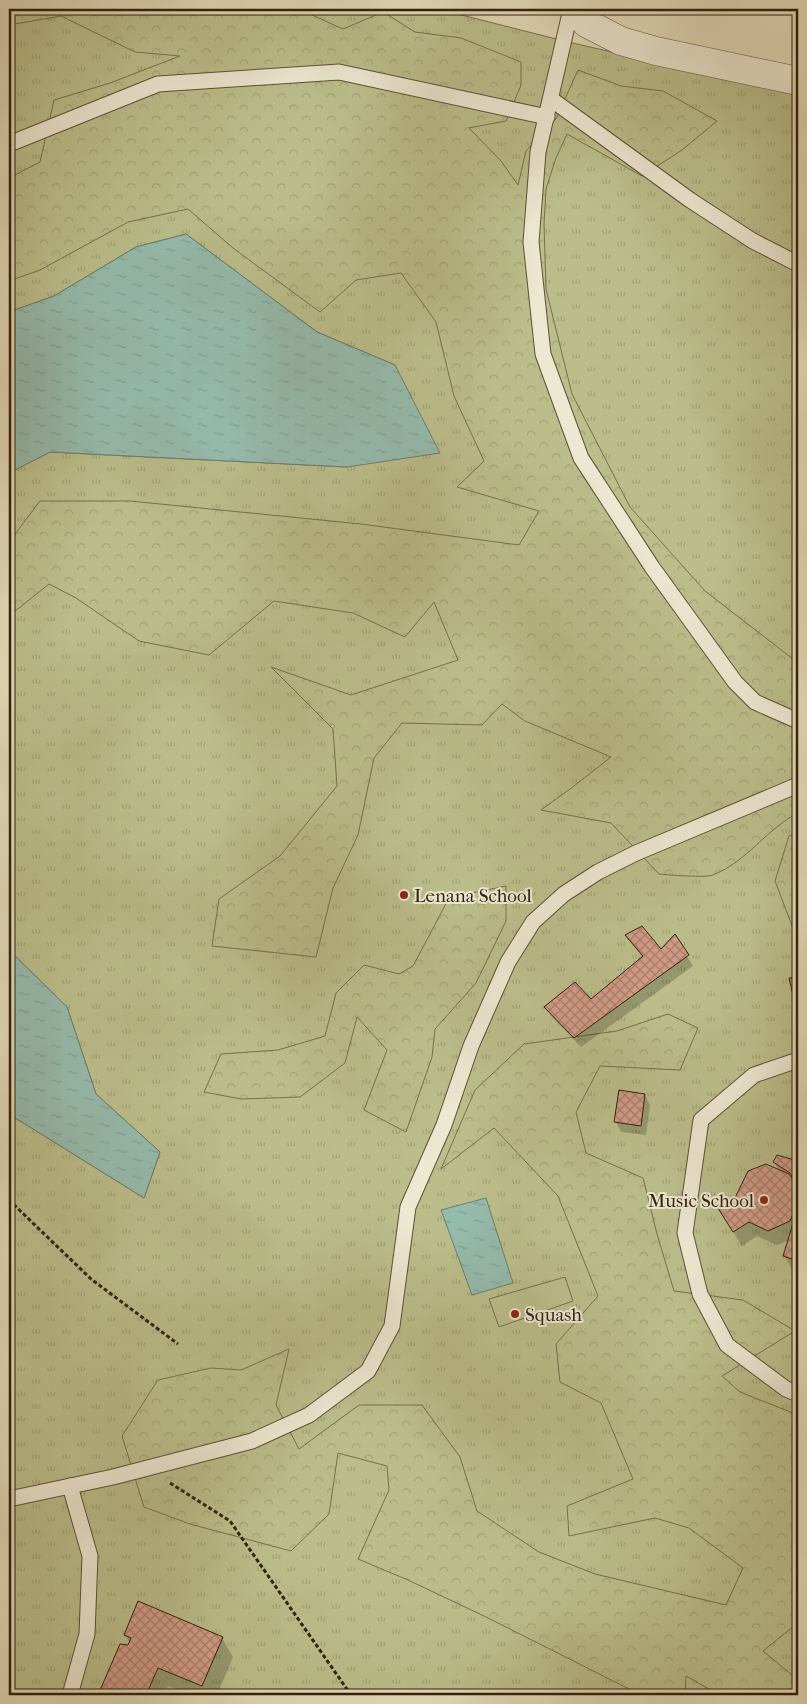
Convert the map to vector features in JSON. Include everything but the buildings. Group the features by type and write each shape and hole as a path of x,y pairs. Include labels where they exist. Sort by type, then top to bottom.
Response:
{"street":[{"path":"579,9 586,23 621,41 656,51 798,81"}],"lane":[{"path":"572,9 538,152 531,242 544,354 581,458 652,567 735,682 755,702 798,721"},
{"path":"9,144 158,84 338,72 547,117"},
{"path":"551,99 690,200 753,241 798,264"},
{"path":"9,1498 146,1468 252,1440 309,1415 368,1371 392,1326 408,1207 444,1125 471,1046 508,962 533,922 564,894 598,872 636,853 798,785"},
{"path":"798,1060 754,1075 701,1120 685,1233 700,1294 727,1345 786,1389 798,1394"},
{"path":"70,1486 90,1556 87,1634 70,1695"}],"path":[{"path":"9,1200 91,1279 178,1344"},
{"path":"146,1468 230,1522 351,1695"}],"green space":[{"name":"Lenana School","path":"9,9 438,9 564,41 798,95 798,1695 9,1695 9,1114 144,1198 160,1152 96,1094 67,1007 9,950 9,473 50,452 347,467 395,365 317,332 186,234 136,247 54,296 9,312"},
{"path":"9,9 299,9 343,29 383,12 415,32 461,38 521,62 521,85 506,121 469,128 501,161 518,185 526,151 556,119 578,70 621,86 663,91 717,121 682,150 642,176 567,134 556,158 546,189 544,224 546,289 572,394 630,507 705,591 798,663 798,813 776,827 747,854 713,875 659,874 611,823 541,810 611,757 525,721 502,704 482,725 402,723 374,758 358,835 333,888 316,957 212,946 219,899 280,856 337,786 333,729 271,667 351,695 458,660 434,602 405,637 353,613 274,601 209,655 139,641 76,598 49,584 9,616 9,542 40,501 130,501 361,524 519,545 539,511 457,487 484,461 454,396 436,322 401,273 356,280 320,312 233,248 188,209 128,222 40,270 9,281 9,178 40,162 54,100 110,83 180,56 135,52 61,16 9,25"},
{"path":"798,833 798,931 794,931 775,881 789,836"},
{"path":"506,886 506,921 476,983 435,1029 432,1057 406,1132 364,1110 387,1050 357,1017 345,1063 300,1097 241,1099 204,1092 221,1054 278,1050 325,1036 336,993 364,965 399,974 413,966 449,898"},
{"path":"668,1014 698,1028 680,1070 600,1066 576,1112 586,1153 643,1178 674,1291 743,1300 795,1331 722,1376 740,1392 798,1415 798,1620 795,1625 763,1651 798,1680 798,1695 720,1695 686,1676 685,1695 641,1695 486,1617 408,1580 358,1559 389,1490 387,1466 338,1453 329,1514 291,1551 190,1524 144,1507 122,1436 158,1380 211,1368 241,1370 289,1349 276,1405 299,1449 359,1405 422,1405 460,1457 477,1511 539,1552 595,1574 726,1605 743,1568 689,1528 655,1518 569,1536 567,1506 633,1479 601,1403 560,1382 556,1344 598,1296 558,1196 494,1128 441,1169 475,1090 524,1044 617,1031"},
{"name":"Squash","path":"565,1277 573,1301 499,1327 489,1299"}],"water":[{"path":"186,234 317,332 395,365 440,453 347,467 50,452 9,473 9,312 54,296 136,247"},
{"path":"9,950 67,1007 96,1094 160,1152 144,1198 9,1114"},
{"path":"486,1198 513,1283 472,1295 441,1210"}],"place":[{"name":"Lenana School","path":"404,895"},
{"name":"Music School","path":"764,1200"},
{"name":"Squash","path":"515,1314"}]}
